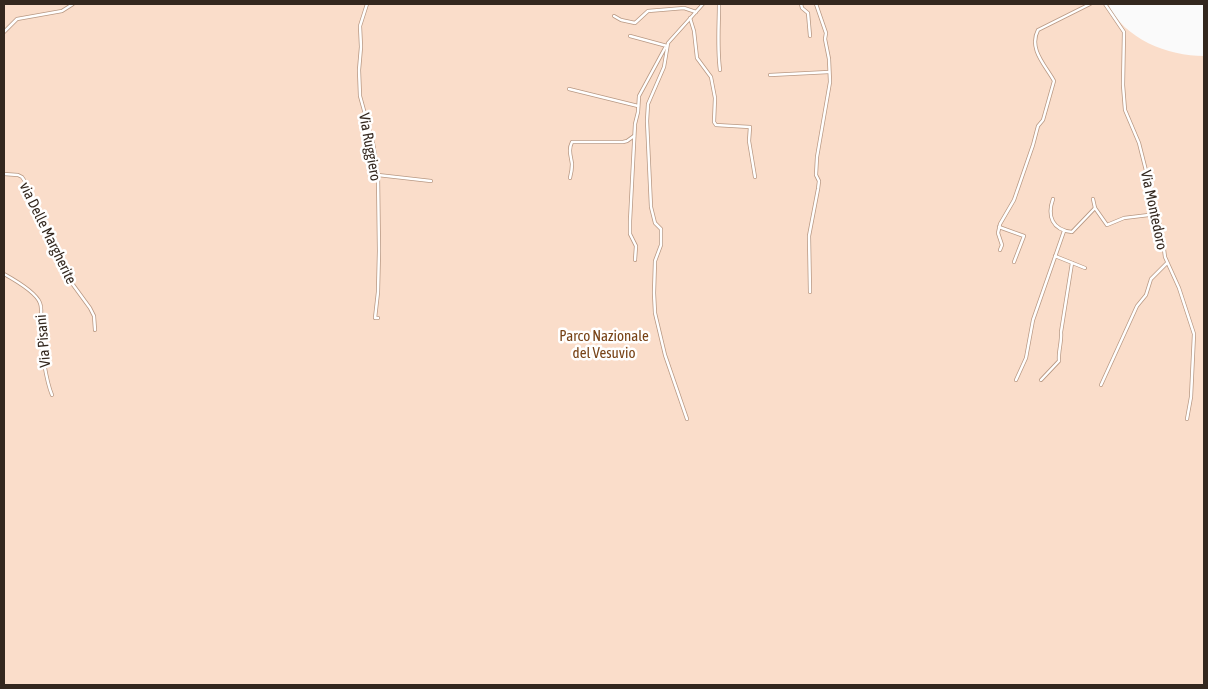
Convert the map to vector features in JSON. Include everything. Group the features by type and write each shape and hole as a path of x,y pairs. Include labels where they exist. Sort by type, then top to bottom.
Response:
{"street":[{"path":"4,32 17,19 62,11 73,4"},
{"name":"Via Ruggiero","path":"367,4 360,26 359,70 360,96 373,142 378,175 378,292 375,318 378,318"},
{"path":"635,260 636,246 630,234 634,135 639,96 667,46 703,4"},
{"path":"719,4 717,46 720,70"},
{"path":"801,4 802,8 808,13 810,36"},
{"path":"810,292 809,236 819,181 816,175 817,157 830,82 826,33 816,4"},
{"path":"1000,250 1002,245 998,233 999,227 1014,200 1038,126 1043,120 1048,99 1053,90 1054,81 1037,54 1036,34 1038,30 1090,4"},
{"name":"Via Montedoro","path":"1104,4 1124,32 1123,85 1125,110 1139,143 1162,234 1163,252 1179,288 1194,334 1191,397 1187,419"},
{"path":"614,16 620,20 635,23 648,11 684,8 696,12"},
{"path":"690,18 694,31 696,56 711,77 715,98 714,122 716,126 750,127 749,141 756,177"},
{"path":"630,36 667,46"},
{"path":"667,46 664,67 655,84 648,104 647,121 651,207 655,223 662,232 661,245 655,261 655,313 665,355 687,419"},
{"path":"770,75 829,72"},
{"path":"569,89 638,106"},
{"path":"570,178 570,144 572,142 623,142 634,135"},
{"name":"via Delle Margherite","path":"4,174 18,175 26,183 41,214 54,250 67,268 71,282 94,316 96,330"},
{"path":"378,175 431,181"},
{"path":"1093,198 1095,208 1107,225 1124,218 1157,214"},
{"path":"1054,199 1050,208 1051,216 1056,226 1064,231 1072,232 1095,208"},
{"path":"999,227 1024,236 1014,262"},
{"path":"1016,380 1024,362 1031,328 1064,231"},
{"path":"1055,256 1085,268"},
{"path":"1041,380 1060,361 1058,355 1062,339 1061,332 1072,263"},
{"path":"1101,384 1137,306 1146,295 1151,279 1167,263"},
{"name":"Via Pisani","path":"4,274 14,279 36,297 40,303 40,333 52,395"}],"green space":[{"name":"Parco Nazionale del Vesuvio","path":"4,4 1108,4 1115,16 1125,27 1148,43 1176,53 1204,56 1204,685 4,685"}]}
